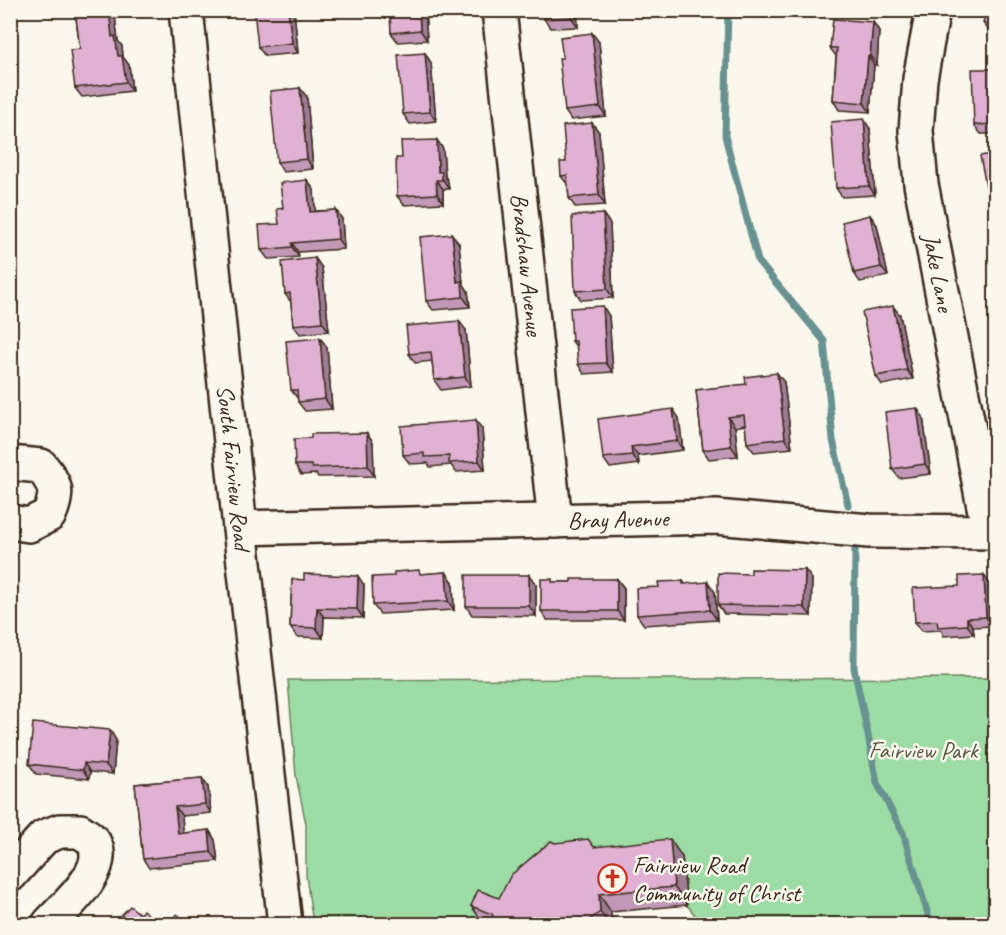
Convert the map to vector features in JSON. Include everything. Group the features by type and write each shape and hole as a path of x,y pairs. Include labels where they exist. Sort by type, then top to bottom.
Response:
{"street":[{"name":"South Fairview Road","path":"186,10 240,528 285,924"},
{"name":"Bradshaw Avenue","path":"499,10 555,521"},
{"name":"Jake Lane","path":"933,10 920,80 916,131 921,184 992,532"},
{"path":"10,463 40,466 53,482 56,499 49,515 29,525 10,522"},
{"name":"Bray Avenue","path":"240,528 716,517 869,531 992,532"},
{"path":"10,874 44,837 60,831 80,831 94,842 98,860 91,878 49,924"}],"green space":[{"name":"Fairview Park","path":"995,678 995,924 702,924 687,905 682,858 486,924 313,924 306,876 306,824 296,776 288,680"}],"building":[{"path":"75,10 109,10 112,37 115,36 118,56 122,56 126,82 75,88 70,50 80,49"},
{"path":"254,10 288,10 292,43 258,47"},
{"path":"390,10 419,10 420,30 391,33"},
{"path":"544,10 571,10 571,17 544,19"},
{"path":"986,10 996,10 996,26 983,23"},
{"path":"833,19 873,22 864,103 833,100 837,48 830,48"},
{"path":"592,33 600,107 565,111 559,58 563,58 560,37"},
{"path":"425,53 430,112 403,114 398,55"},
{"path":"972,69 996,69 996,124 974,125"},
{"path":"300,88 307,159 277,162 270,91"},
{"path":"864,119 869,186 836,188 831,122"},
{"path":"592,123 599,195 569,198 567,175 561,176 560,162 566,162 563,126"},
{"path":"437,140 438,172 442,172 442,180 436,180 437,194 397,196 396,158 402,158 401,141"},
{"path":"996,153 996,206 990,207 980,156"},
{"path":"307,180 310,212 336,210 338,239 292,243 292,247 261,250 259,225 279,224 277,209 283,208 280,183"},
{"path":"603,214 607,289 575,291 572,216"},
{"path":"870,215 881,267 854,273 842,222"},
{"path":"452,234 457,282 462,281 463,297 426,301 420,237"},
{"path":"315,258 322,322 293,325 290,293 285,294 282,262"},
{"path":"603,306 606,363 578,364 576,341 572,341 570,308"},
{"path":"893,306 907,370 876,376 862,312"},
{"path":"459,321 465,377 434,380 431,352 409,354 406,326"},
{"path":"320,338 325,399 298,402 297,390 291,390 286,341"},
{"path":"777,373 785,438 747,443 744,415 728,417 731,446 703,450 696,390 746,384 745,377"},
{"path":"917,408 925,464 892,469 885,412"},
{"path":"673,409 677,441 631,447 632,455 603,458 598,419"},
{"path":"476,420 479,461 449,463 449,456 424,457 424,453 403,455 401,426"},
{"path":"367,433 368,466 312,468 311,465 295,465 294,439 311,438 311,434"},
{"path":"751,569 805,570 804,607 718,605 718,573 751,574"},
{"path":"419,570 420,574 446,572 448,601 373,605 372,577 394,576 394,572"},
{"path":"304,574 358,576 357,609 317,608 316,628 290,627 292,579 304,580"},
{"path":"466,575 529,575 529,606 466,606"},
{"path":"984,575 986,617 967,618 967,625 938,627 937,621 915,622 913,588 959,586 959,576"},
{"path":"541,579 552,579 552,582 571,582 571,579 617,579 617,611 541,611"},
{"path":"683,581 683,584 708,582 710,610 637,615 636,588 659,587 658,582"},
{"path":"33,723 110,730 106,765 84,763 83,770 29,764"},
{"path":"202,778 205,804 175,807 178,834 209,830 211,852 143,859 135,784"},
{"name":"Fairview Road Community of Christ","path":"588,839 594,847 670,839 674,887 599,894 600,912 584,924 496,924 492,914 471,906 478,890 499,898 511,875 551,841 555,843"},
{"path":"130,906 140,914 143,910 159,924 113,924"},
{"path":"177,914 189,924 169,924"}],"waterway":[{"path":"728,10 725,136 758,261 824,341 833,440 848,505"},
{"path":"855,547 854,668 877,783 903,833 931,924"}],"place":[{"name":"Fairview Road Community of Christ","path":"612,879"}]}
